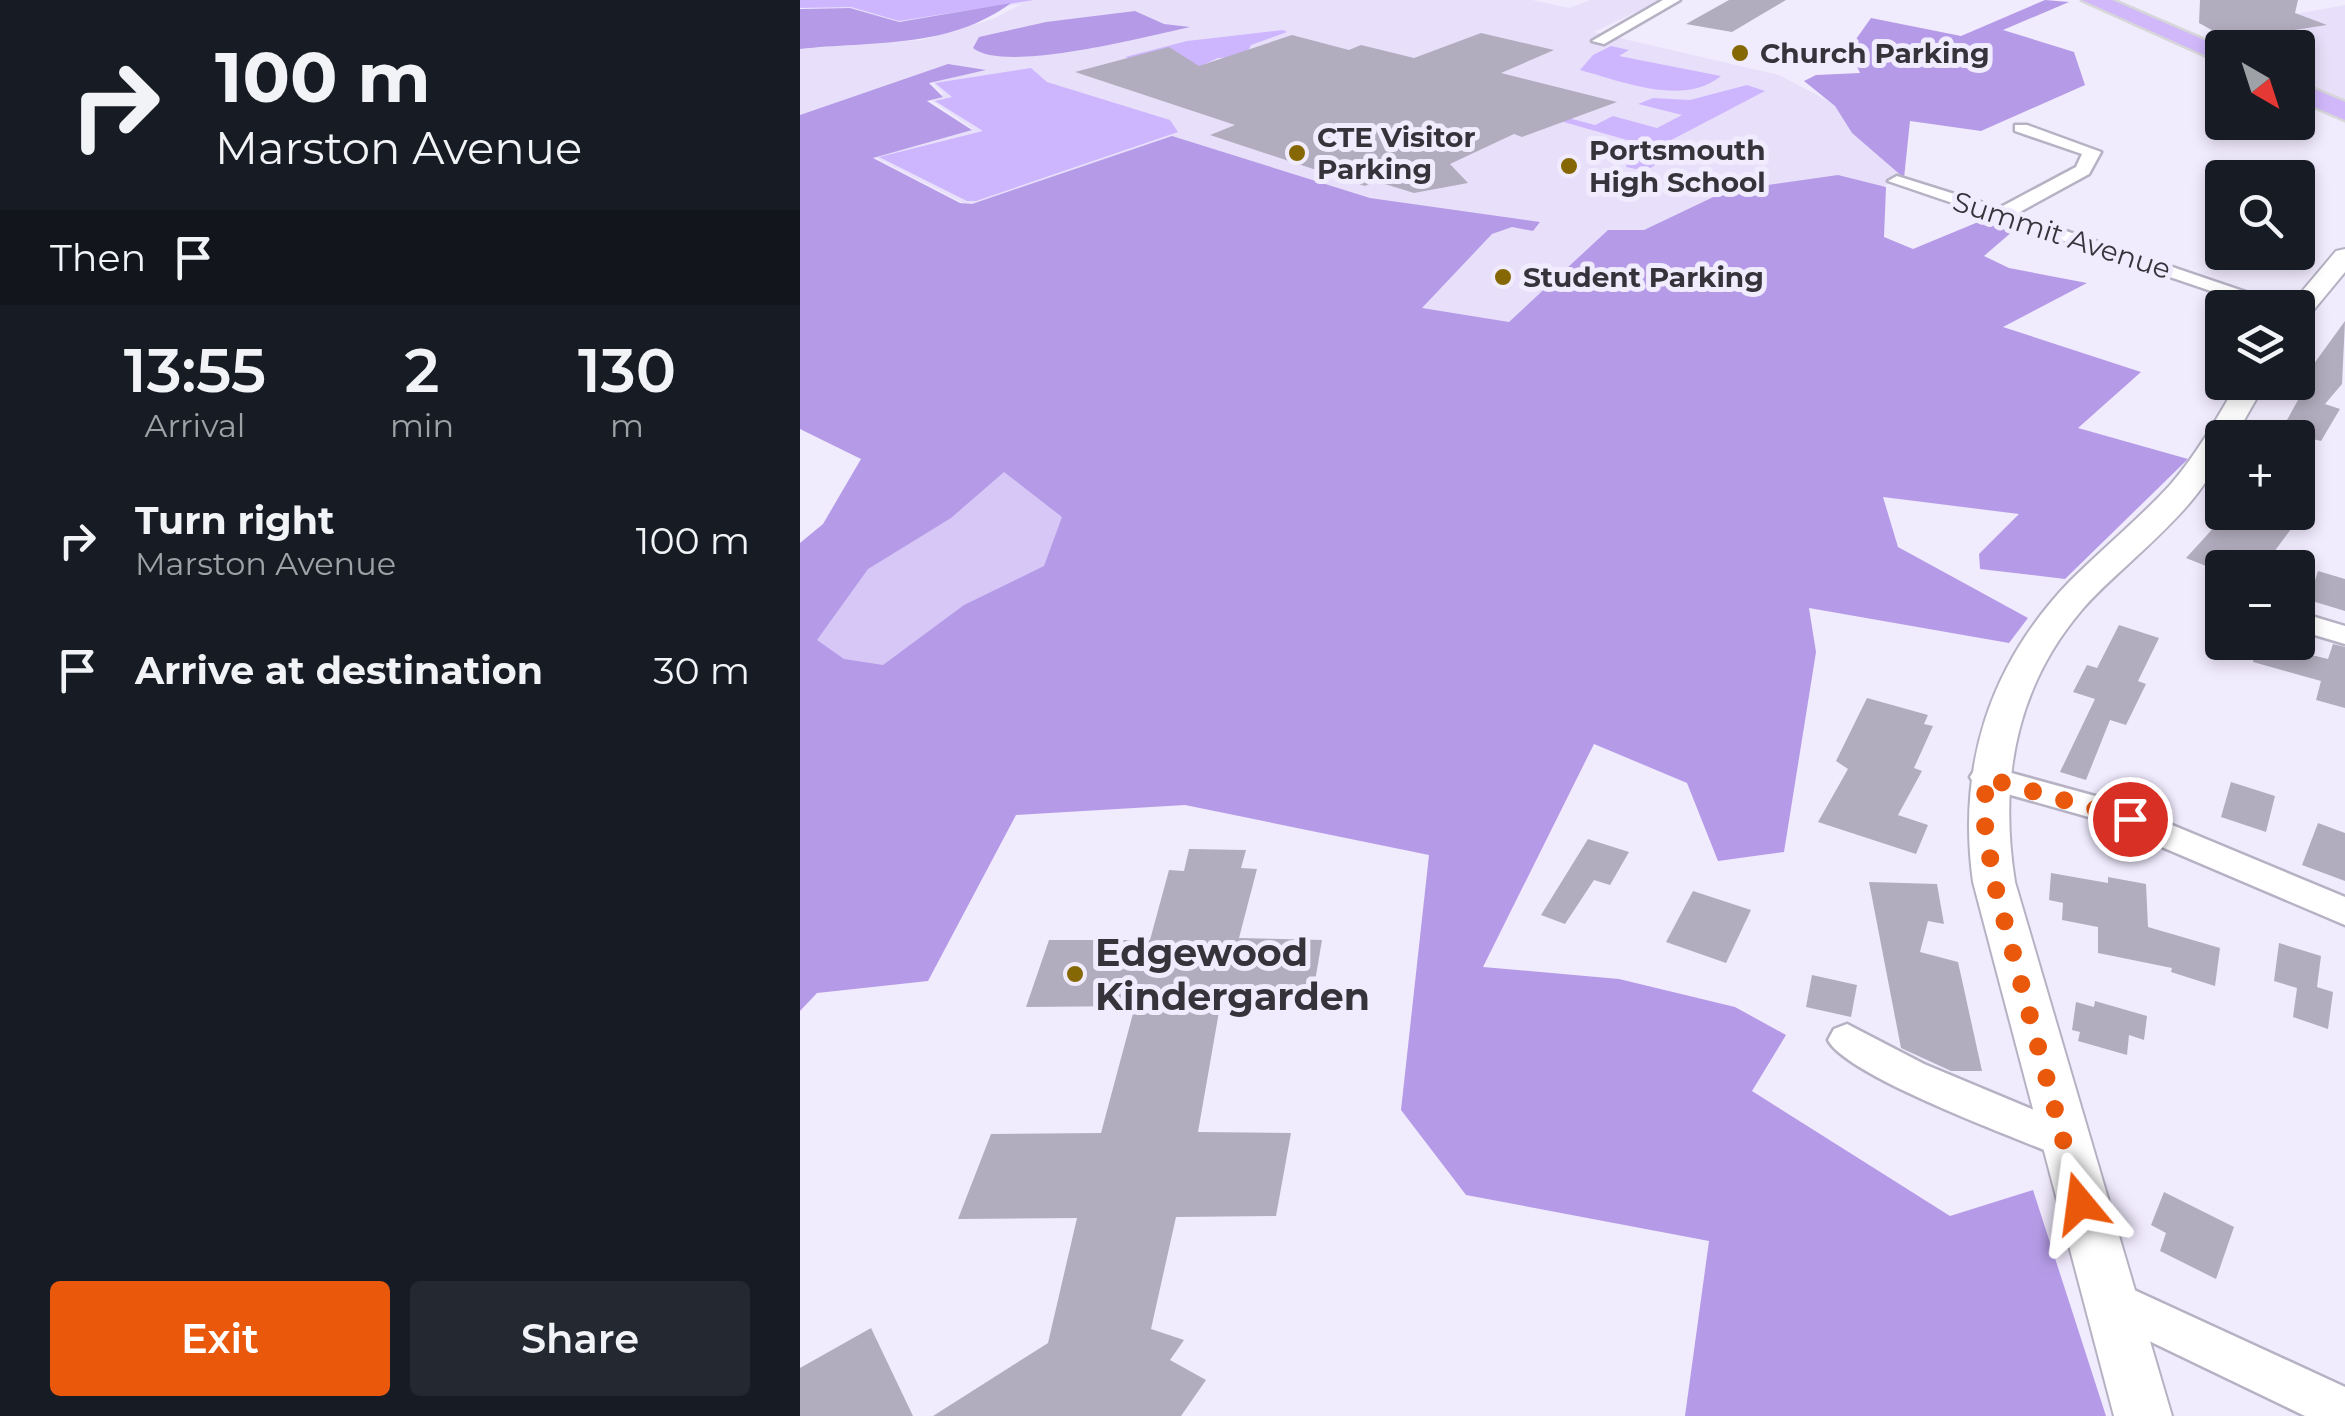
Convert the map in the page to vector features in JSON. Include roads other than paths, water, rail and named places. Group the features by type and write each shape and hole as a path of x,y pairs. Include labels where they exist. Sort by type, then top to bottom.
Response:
{"main road":[{"path":"2093,0 2205,49"},
{"path":"2315,98 2345,112"}],"street":[{"path":"1599,41 1672,0"},
{"path":"2002,214 2083,170 2092,152 2021,128"},
{"name":"Summit Avenue","path":"1898,181 2229,290"},
{"path":"2315,292 2345,256"},
{"path":"2143,1416 2107,1299 1994,882 1984,819 1986,778 2000,720 2042,636 2067,604 2180,492 2240,400"},
{"path":"2315,626 2345,636"},
{"path":"1986,778 2106,810 2345,912"},
{"path":"1847,1040 1910,1075 2063,1140"},
{"path":"2107,1299 2345,1412"}],"place":[{"name":"Church Parking","path":"1740,53"},
{"name":"CTE Visitor Parking","path":"1297,153"},
{"name":"Portsmouth High School","path":"1569,166"},
{"name":"Student Parking","path":"1503,277"},
{"name":"Edgewood Kindergarden","path":"1075,974"}]}
